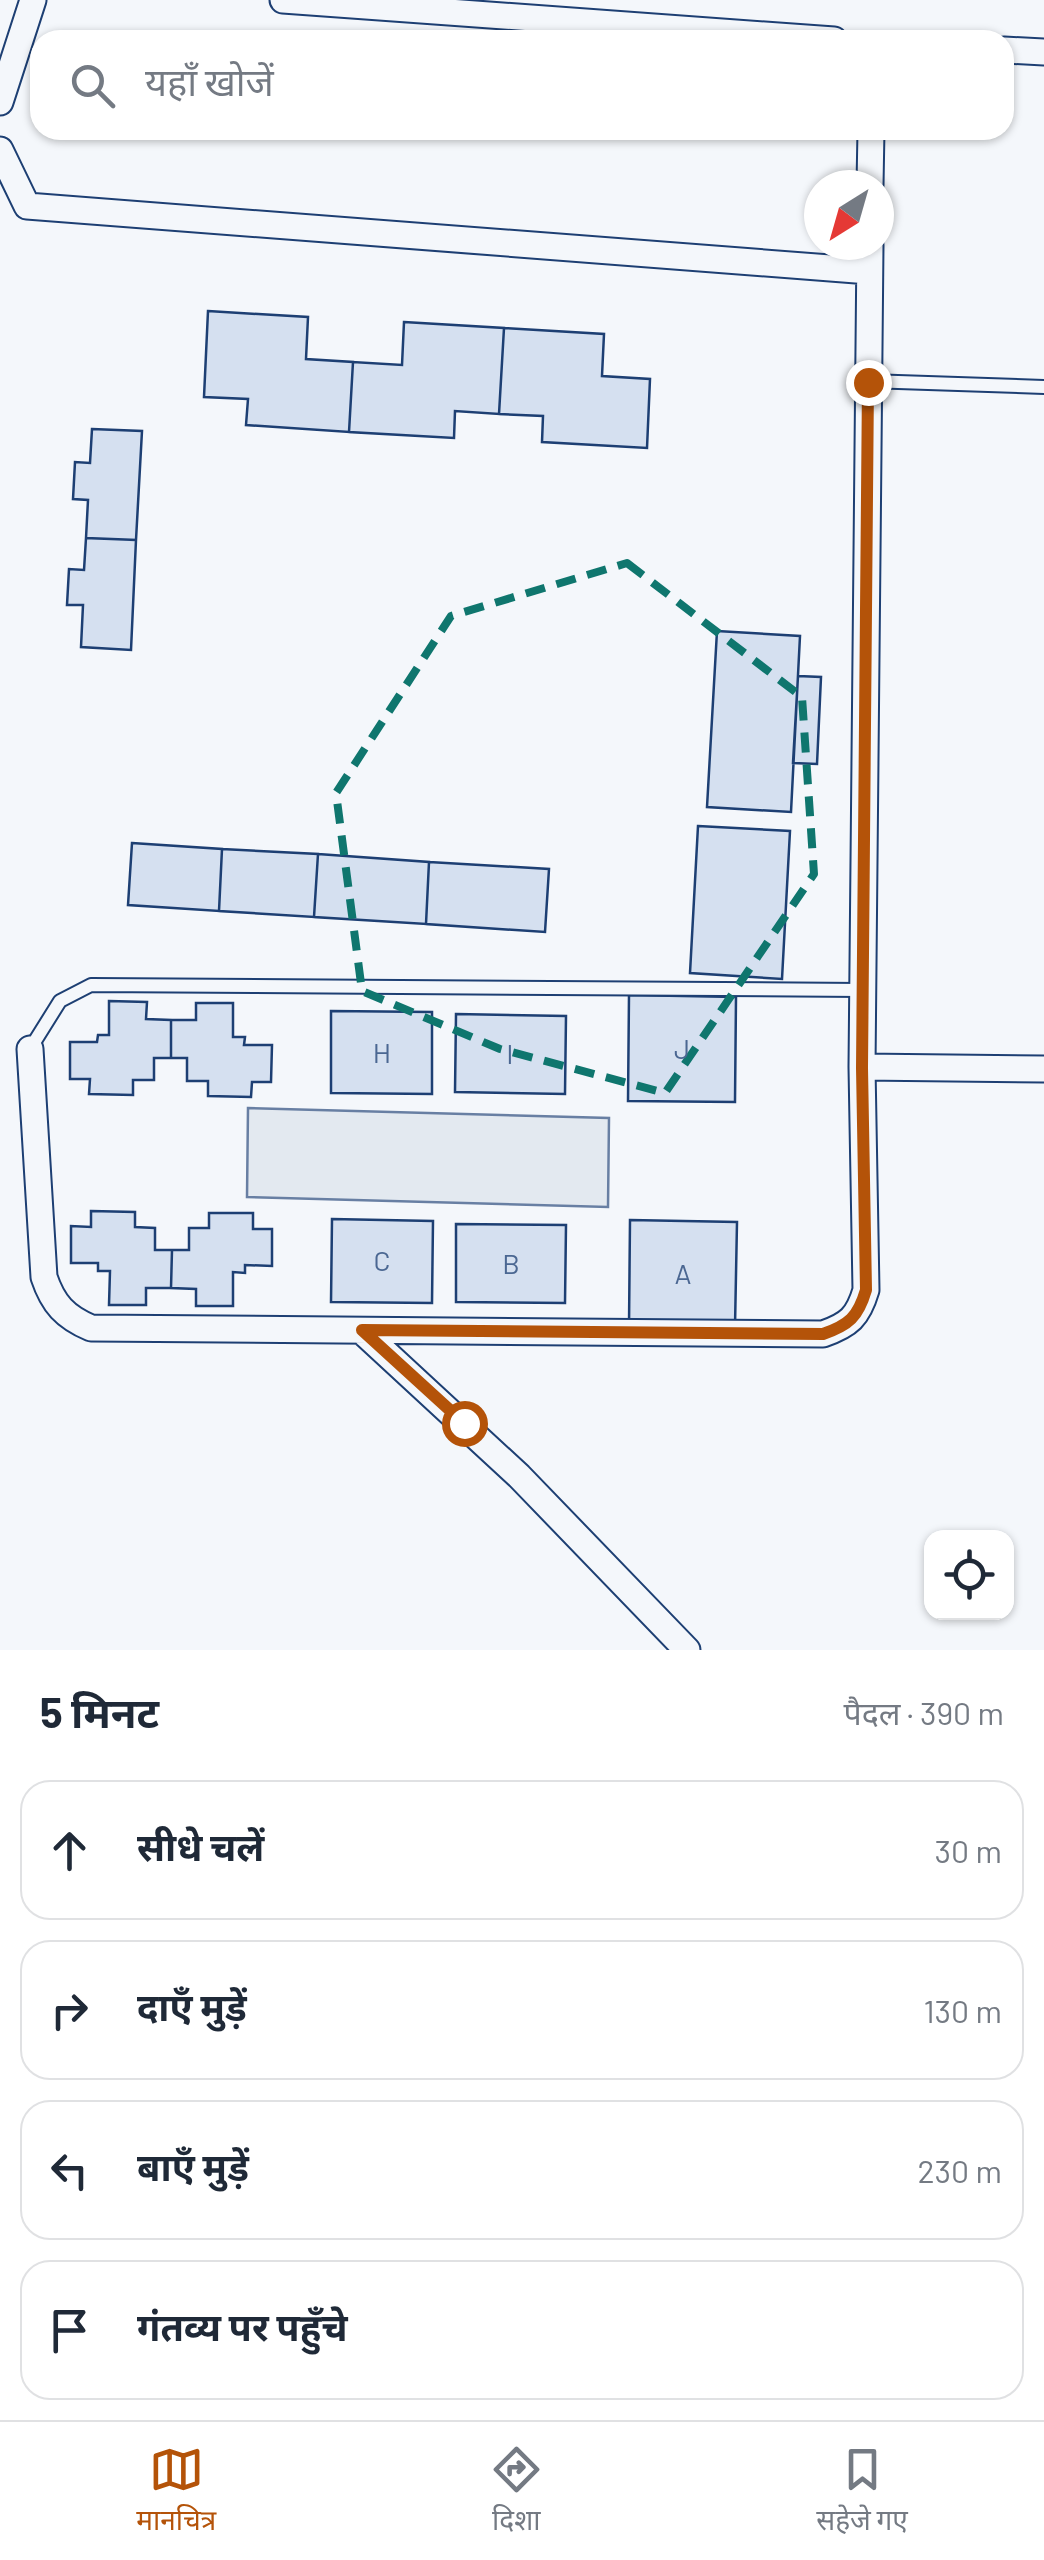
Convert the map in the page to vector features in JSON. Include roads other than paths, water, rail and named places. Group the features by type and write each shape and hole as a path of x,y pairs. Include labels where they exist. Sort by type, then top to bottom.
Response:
{"street":[{"path":"0,102 33,0"},
{"path":"283,0 696,30"},
{"path":"1014,50 1044,52"},
{"path":"870,170 871,140"},
{"path":"0,150 27,206 804,254"},
{"path":"30,1049 44,1277 51,1298 68,1318 92,1328 823,1334 844,1327 859,1315 866,1290 862,990 870,260"},
{"path":"862,1068 1044,1070"},
{"path":"362,1330 519,1476 687,1650"}],"lane":[{"path":"868,382 1044,386"},
{"path":"30,1049 60,1001 90,985 862,990"}]}
